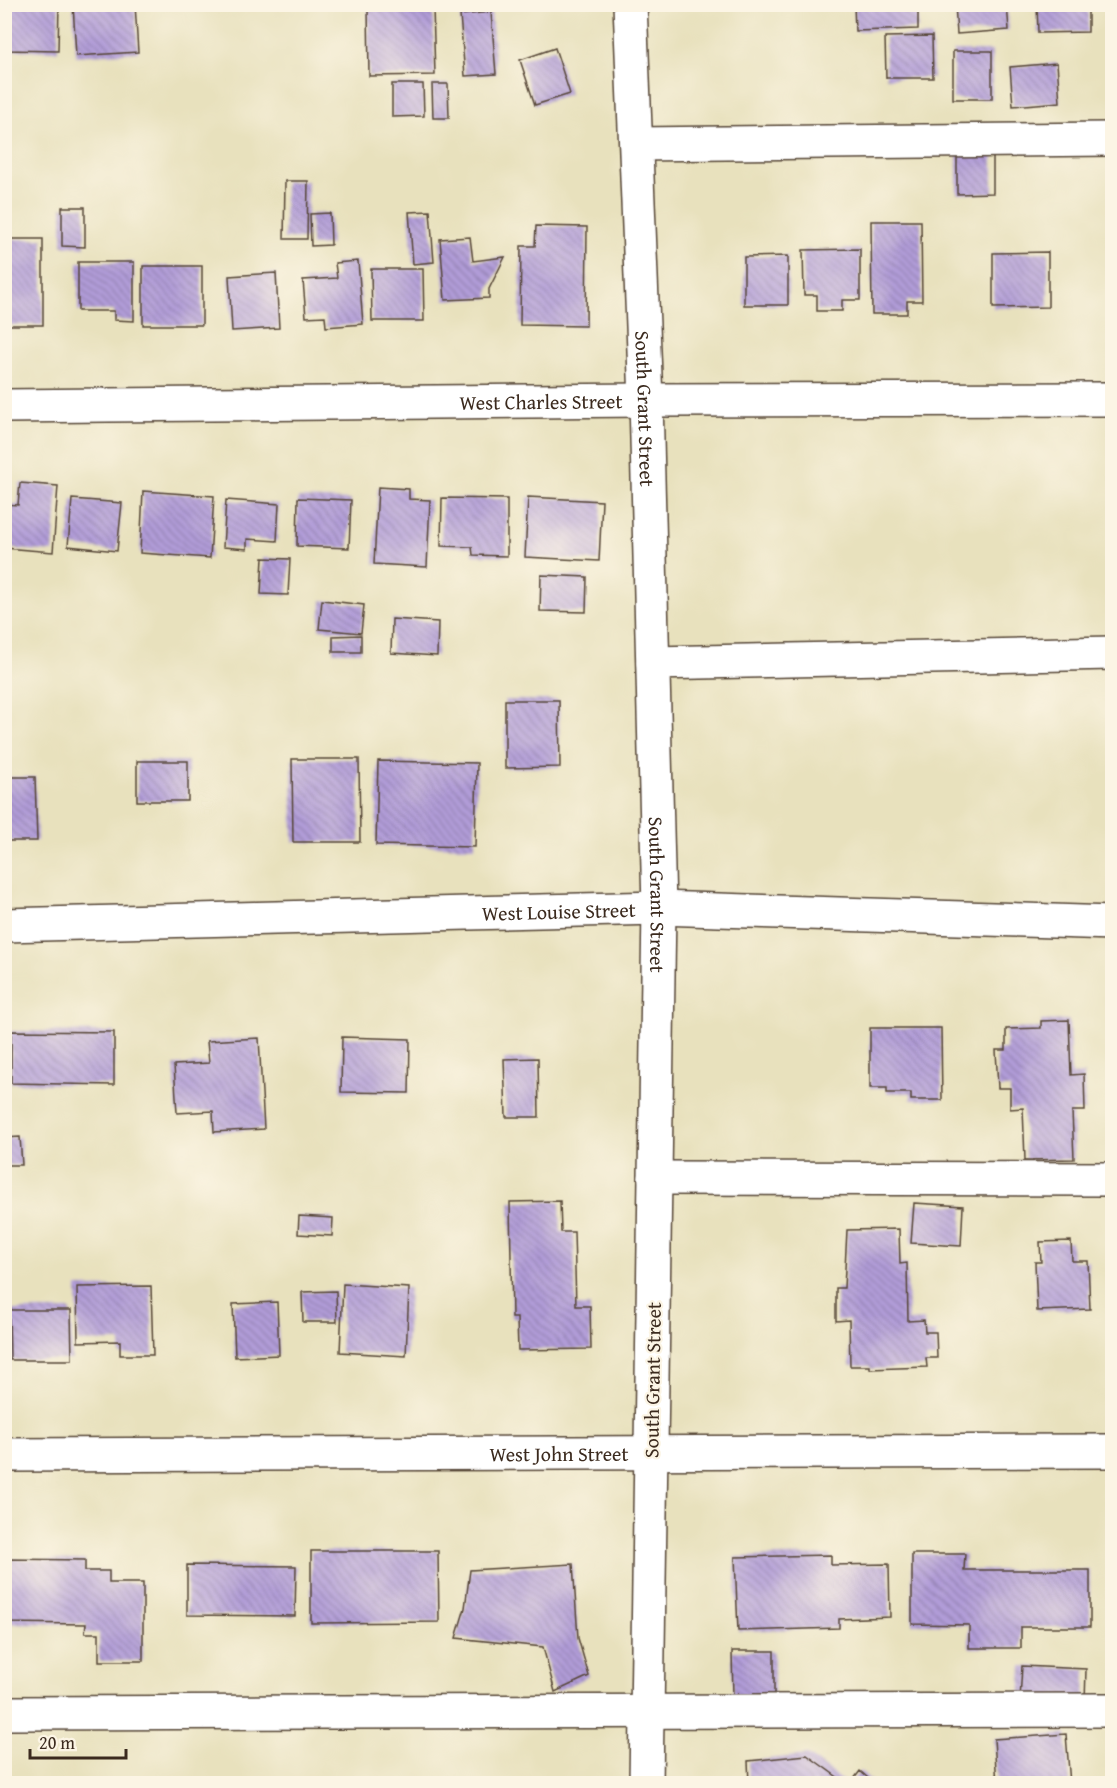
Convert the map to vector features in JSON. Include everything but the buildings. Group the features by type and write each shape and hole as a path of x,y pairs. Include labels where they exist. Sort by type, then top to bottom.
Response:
{"street":[{"name":"South Grant Street","path":"630,4 646,400 659,908 646,1784"},
{"path":"636,144 1113,139"},
{"name":"West Charles Street","path":"4,406 646,400 1113,399"},
{"path":"653,663 1113,653"},
{"name":"West Louise Street","path":"4,925 659,908 1113,923"},
{"path":"655,1178 1113,1179"},
{"name":"West John Street","path":"4,1455 1113,1451"},
{"path":"4,1713 1113,1710"}]}
